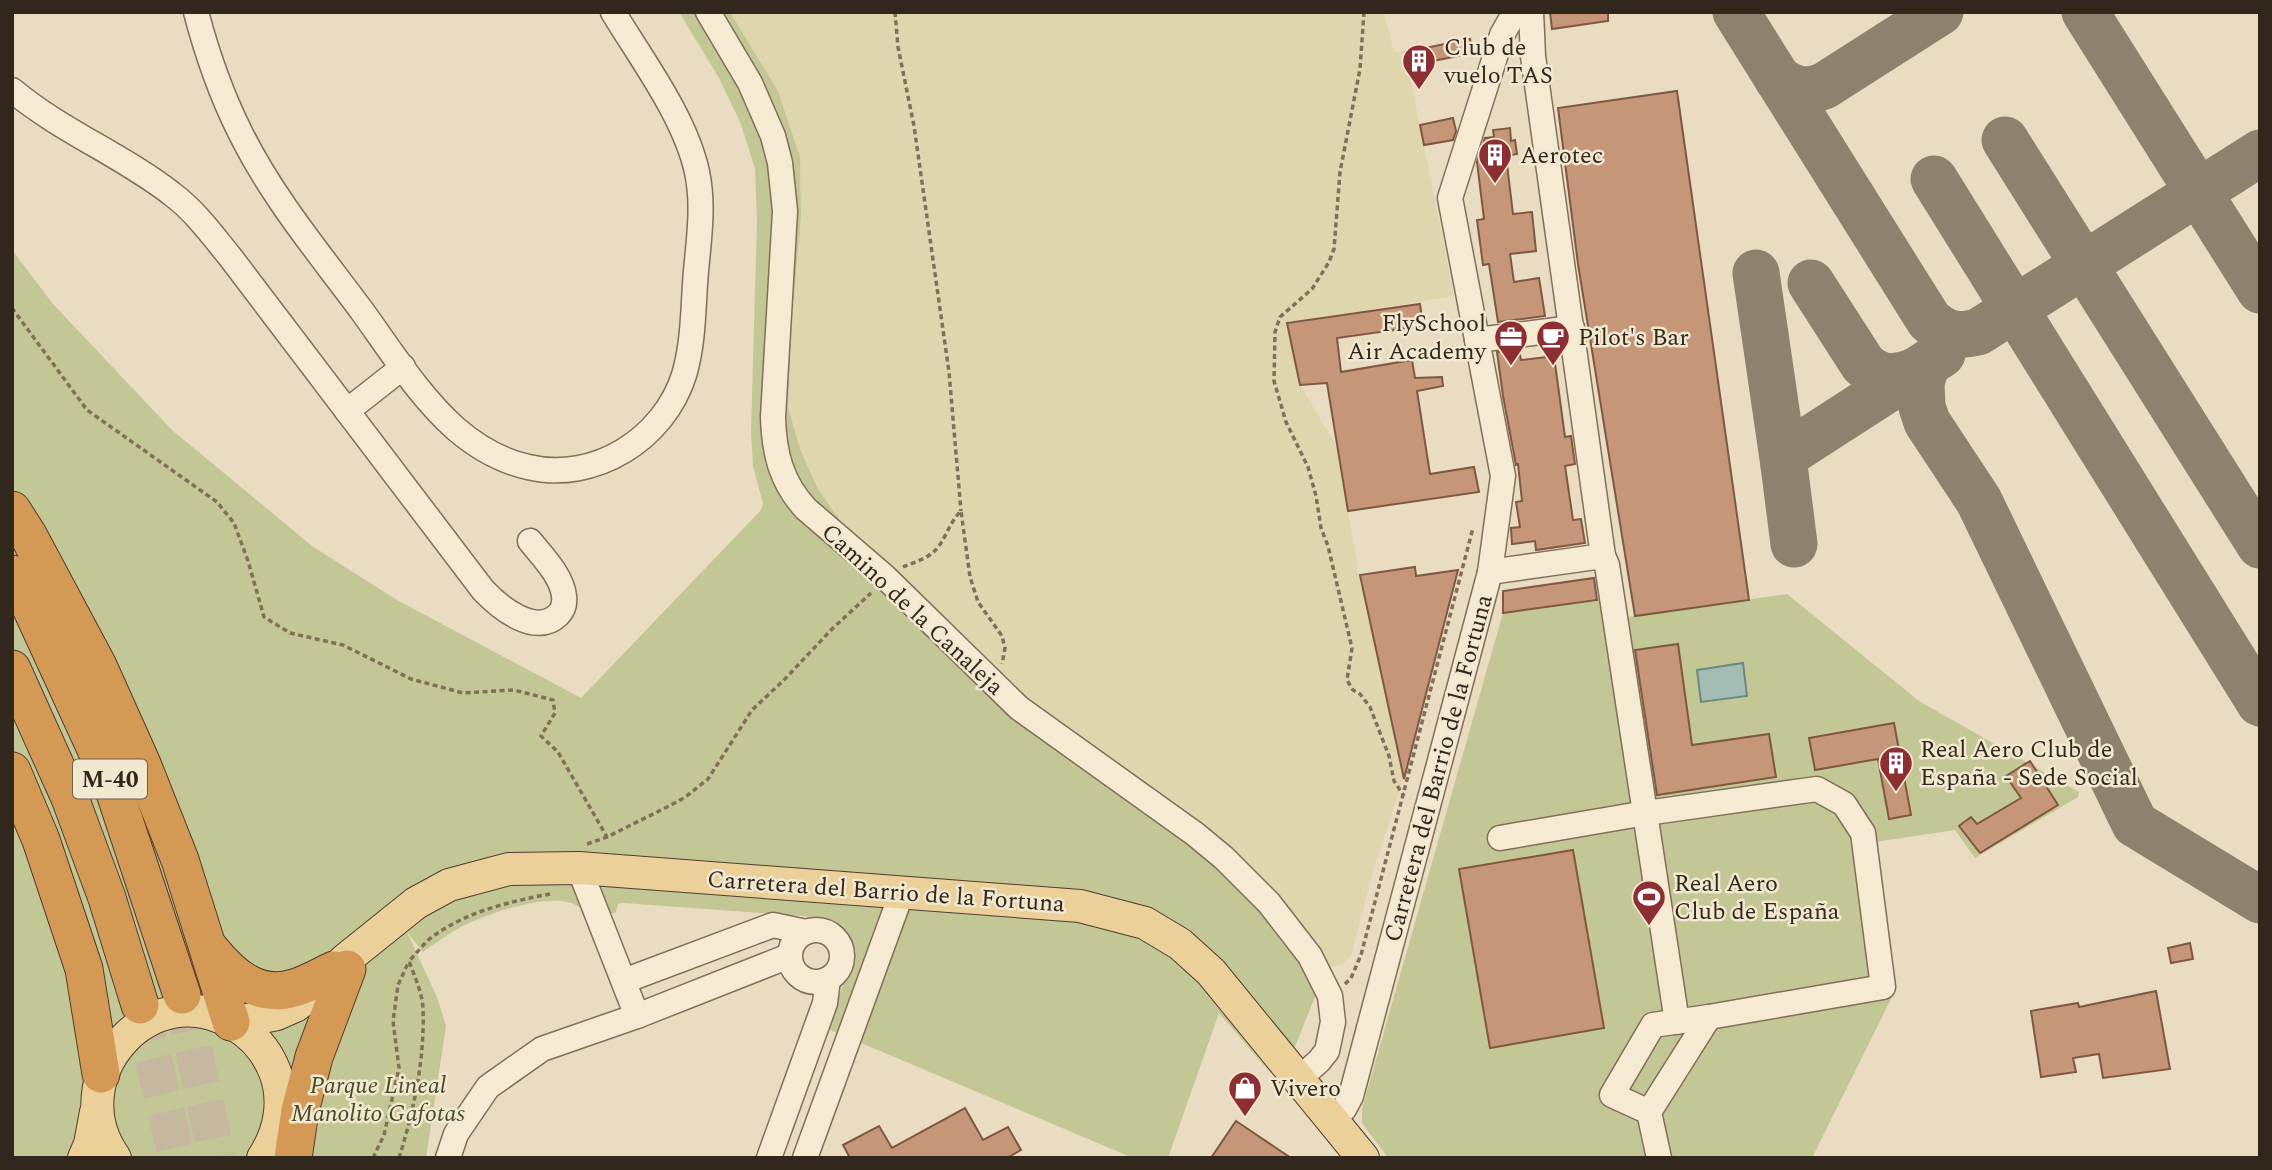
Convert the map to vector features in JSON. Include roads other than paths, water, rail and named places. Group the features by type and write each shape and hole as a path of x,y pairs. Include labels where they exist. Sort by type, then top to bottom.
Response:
{"highway":[{"path":"12,510 97,666 142,764 180,860 232,1022"},
{"name":"M-40","path":"12,573 27,599 112,784 182,995"},
{"name":"M-40","path":"12,668 74,810 107,898 139,1005"},
{"path":"12,771 27,837 84,969 99,1091"},
{"path":"208,945 237,978 260,989 293,989 341,970"},
{"path":"275,1155 300,1111 341,970"}],"main road":[{"name":"Carretera del Barrio de la Fortuna","path":"232,1022 277,1014 295,1006 341,970 371,938 416,903 449,885 509,869 582,869 1080,906 1145,923 1180,944 1211,972 1363,1158"},
{"name":"Carretera del Barrio de la Fortuna","path":"275,1155 281,1107 315,1020 341,970"},
{"path":"84,1158 90,1144 99,1091 110,1056 122,1040 156,1017 176,1012 196,1012 220,1016 232,1022 267,1055 277,1080 281,1107"},
{"path":"99,1091 103,1137 115,1158"}],"street":[{"path":"196,12 220,89 260,169 285,207 428,400 458,431 491,454 529,468 569,469 607,460 640,439 667,409 683,377 690,343 700,217 697,172 684,133 613,12"},
{"name":"Camino de la Canaleja","path":"708,12 750,83 768,124 780,163 785,211 773,417 778,463 786,482 795,497 884,576 1001,692 1195,834 1224,858 1269,903 1310,957 1330,996 1333,1022 1326,1051 1299,1079"},
{"name":"Carretera del Barrio de la Fortuna","path":"1332,1119 1344,1109 1351,1096 1490,572 1503,475 1450,198 1496,54 1515,12 1525,14 1533,56 1603,556 1490,572"},
{"path":"1496,54 1514,58 1533,56"},
{"path":"12,90 52,120 155,181 175,196 231,258 492,599 510,613 525,620 546,622 560,613 565,597 557,577 530,541"},
{"path":"1476,340 1572,328"},
{"path":"347,411 403,367"},
{"path":"1603,556 1609,578 1677,1022"},
{"path":"1500,838 1646,813 1817,789 1844,804 1863,833 1883,987 1653,1025 1612,1095 1649,1112"},
{"path":"582,869 637,1016"},
{"path":"806,1158 902,892"},
{"path":"624,981 773,925 806,932"},
{"path":"815,930 829,933 841,947 841,965 835,974 820,982 803,979 791,966 789,957 792,944 798,936 806,932 815,930"},
{"path":"449,1158 456,1134 488,1087 542,1049 637,1016 789,957"},
{"path":"769,1158 825,1003 828,979"},
{"path":"1659,1158 1649,1112 1709,1017"}],"water":[{"path":"1743,663 1747,696 1701,702 1697,670"}],"tunnel":[{"path":"182,995 217,1158"},
{"path":"140,1005 177,1158"}],"place":[{"name":"Club de vuelo TAS","path":"1419,91"},
{"name":"Aerotec","path":"1495,185"},
{"name":"FlySchool Air Academy","path":"1511,367"},
{"name":"Pilot's Bar","path":"1553,367"},
{"name":"Real Aero Club de España - Sede Social","path":"1896,793"},
{"name":"Real Aero Club de España","path":"1649,927"},
{"name":"Vivero","path":"1245,1118"}],"park label":[{"name":"Parque Lineal Manolito Gafotas","path":"378,1099"}]}
